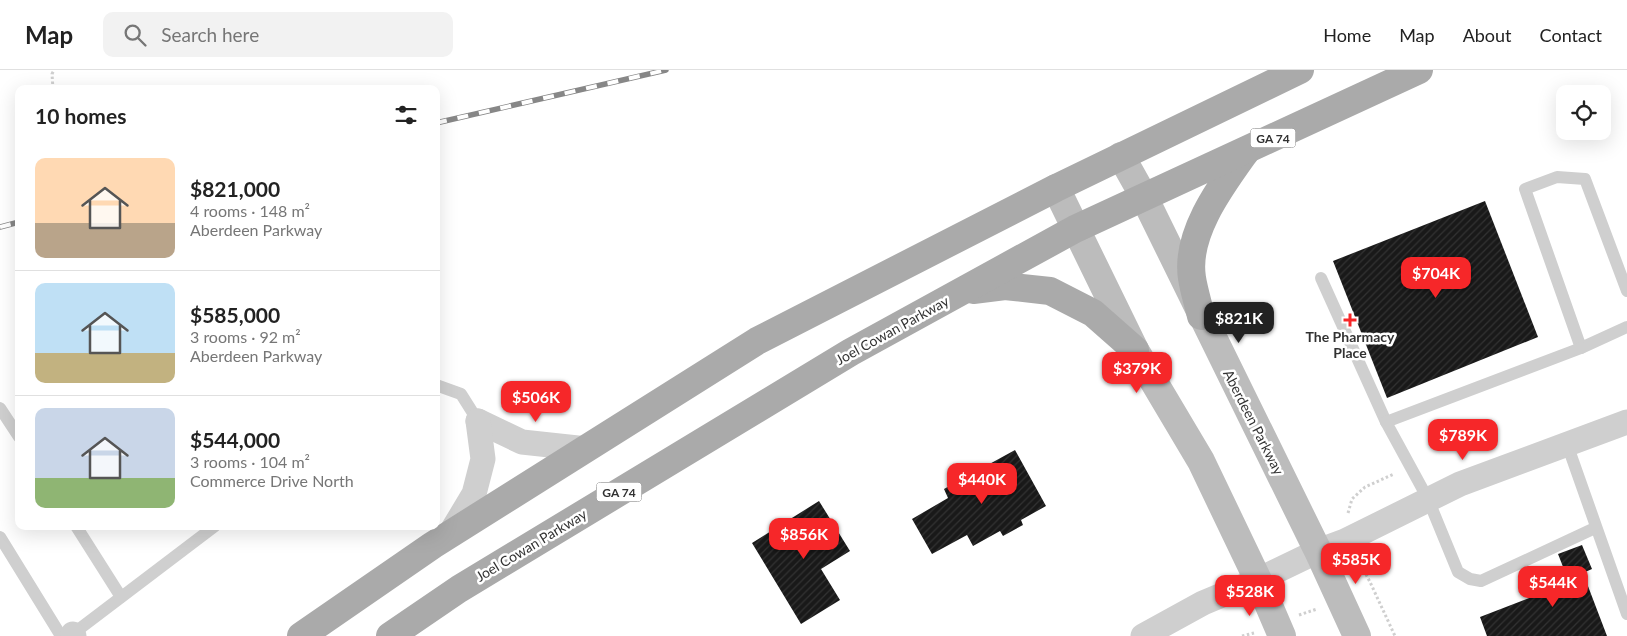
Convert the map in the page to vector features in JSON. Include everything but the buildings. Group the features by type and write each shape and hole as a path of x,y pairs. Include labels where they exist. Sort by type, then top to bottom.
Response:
{"main road":[{"path":"301,636 450,534 757,341 1056,188 1300,70"},
{"name":"Joel Cowan Parkway","path":"390,636 459,589 851,352 1076,230 1419,70"},
{"path":"1201,316 1192,277 1193,246 1210,205 1247,150"},
{"path":"962,292 1005,286 1050,291 1093,313 1135,350"}],"street":[{"name":"Aberdeen Parkway","path":"1121,156 1144,197 1318,551 1357,636"},
{"path":"1056,188 1135,350 1201,461 1258,580 1279,630"},
{"path":"478,421 522,442 587,448"},
{"path":"450,534 474,494 483,459 478,421"},
{"path":"1143,636 1203,603 1344,541 1460,484 1627,422"}],"lane":[{"path":"1581,348 1526,189 1557,176 1585,179 1627,292"},
{"path":"1320,278 1386,422 1428,500 1458,572 1470,579 1481,581 1596,528"},
{"path":"1386,422 1581,348 1627,326"},
{"path":"440,386 461,394 478,421"},
{"path":"0,408 15,431"},
{"path":"1567,444 1627,614"},
{"path":"79,530 121,597"},
{"path":"0,538 70,636 210,530"}],"path":[{"path":"53,85 52,74 54,70"},
{"path":"1242,636 1279,630 1370,582"}],"railway":[{"path":"440,122 666,70"},
{"path":"0,227 15,223"}],"place":[{"name":"The Pharmacy Place","path":"1350,320"}]}
